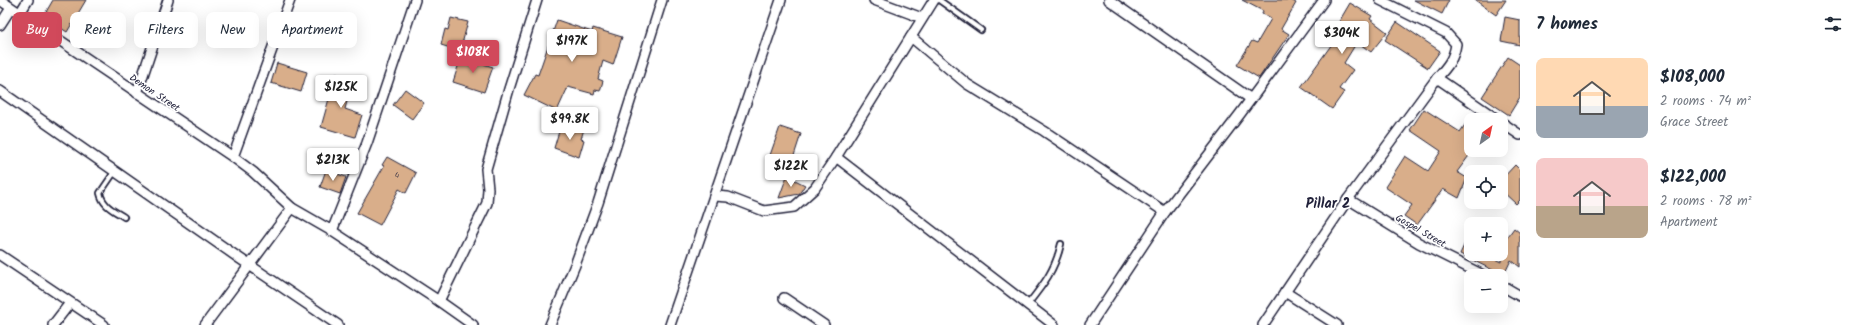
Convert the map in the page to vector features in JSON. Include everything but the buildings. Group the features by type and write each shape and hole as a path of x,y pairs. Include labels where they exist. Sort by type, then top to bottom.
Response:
{"street":[{"name":"Demon Street","path":"0,0 18,12"},
{"path":"21,12 28,0"},
{"path":"137,93 168,0"},
{"path":"233,157 290,0"},
{"path":"332,231 367,143 415,0"},
{"path":"439,301 487,203 488,189 486,169 537,0"},
{"path":"550,325 598,203 662,0"},
{"path":"670,325 781,0"},
{"path":"874,0 922,18"},
{"path":"715,196 728,197 764,211 794,207 814,188 836,157 934,0"},
{"path":"1109,0 1251,99"},
{"path":"1090,325 1165,212 1324,0"},
{"path":"1263,325 1348,199 1437,78 1447,67 1454,55 1456,44 1446,33 1380,0"},
{"path":"0,26 11,8"},
{"path":"911,37 966,84 1044,130 1165,212"},
{"name":"Demon Street","path":"62,42 233,157 253,172 292,208 332,231 473,325"},
{"path":"1437,78 1488,113"},
{"path":"0,91 250,266 338,325"},
{"path":"1508,127 1520,135"},
{"path":"836,157 1054,325"},
{"name":"Gospel Street","path":"1348,199 1419,243 1471,269"},
{"path":"204,325 250,266 292,208"},
{"path":"0,255 104,325"},
{"path":"1508,289 1520,296"},
{"path":"1286,292 1337,325"},
{"path":"784,298 824,325"},
{"path":"53,325 70,303"}],"lane":[{"path":"939,0 981,30"},
{"path":"115,171 100,193 104,204 124,216"},
{"path":"1028,304 1044,285 1057,262 1061,244"}],"district":[{"name":"Pillar 2","path":"1328,203"}]}
